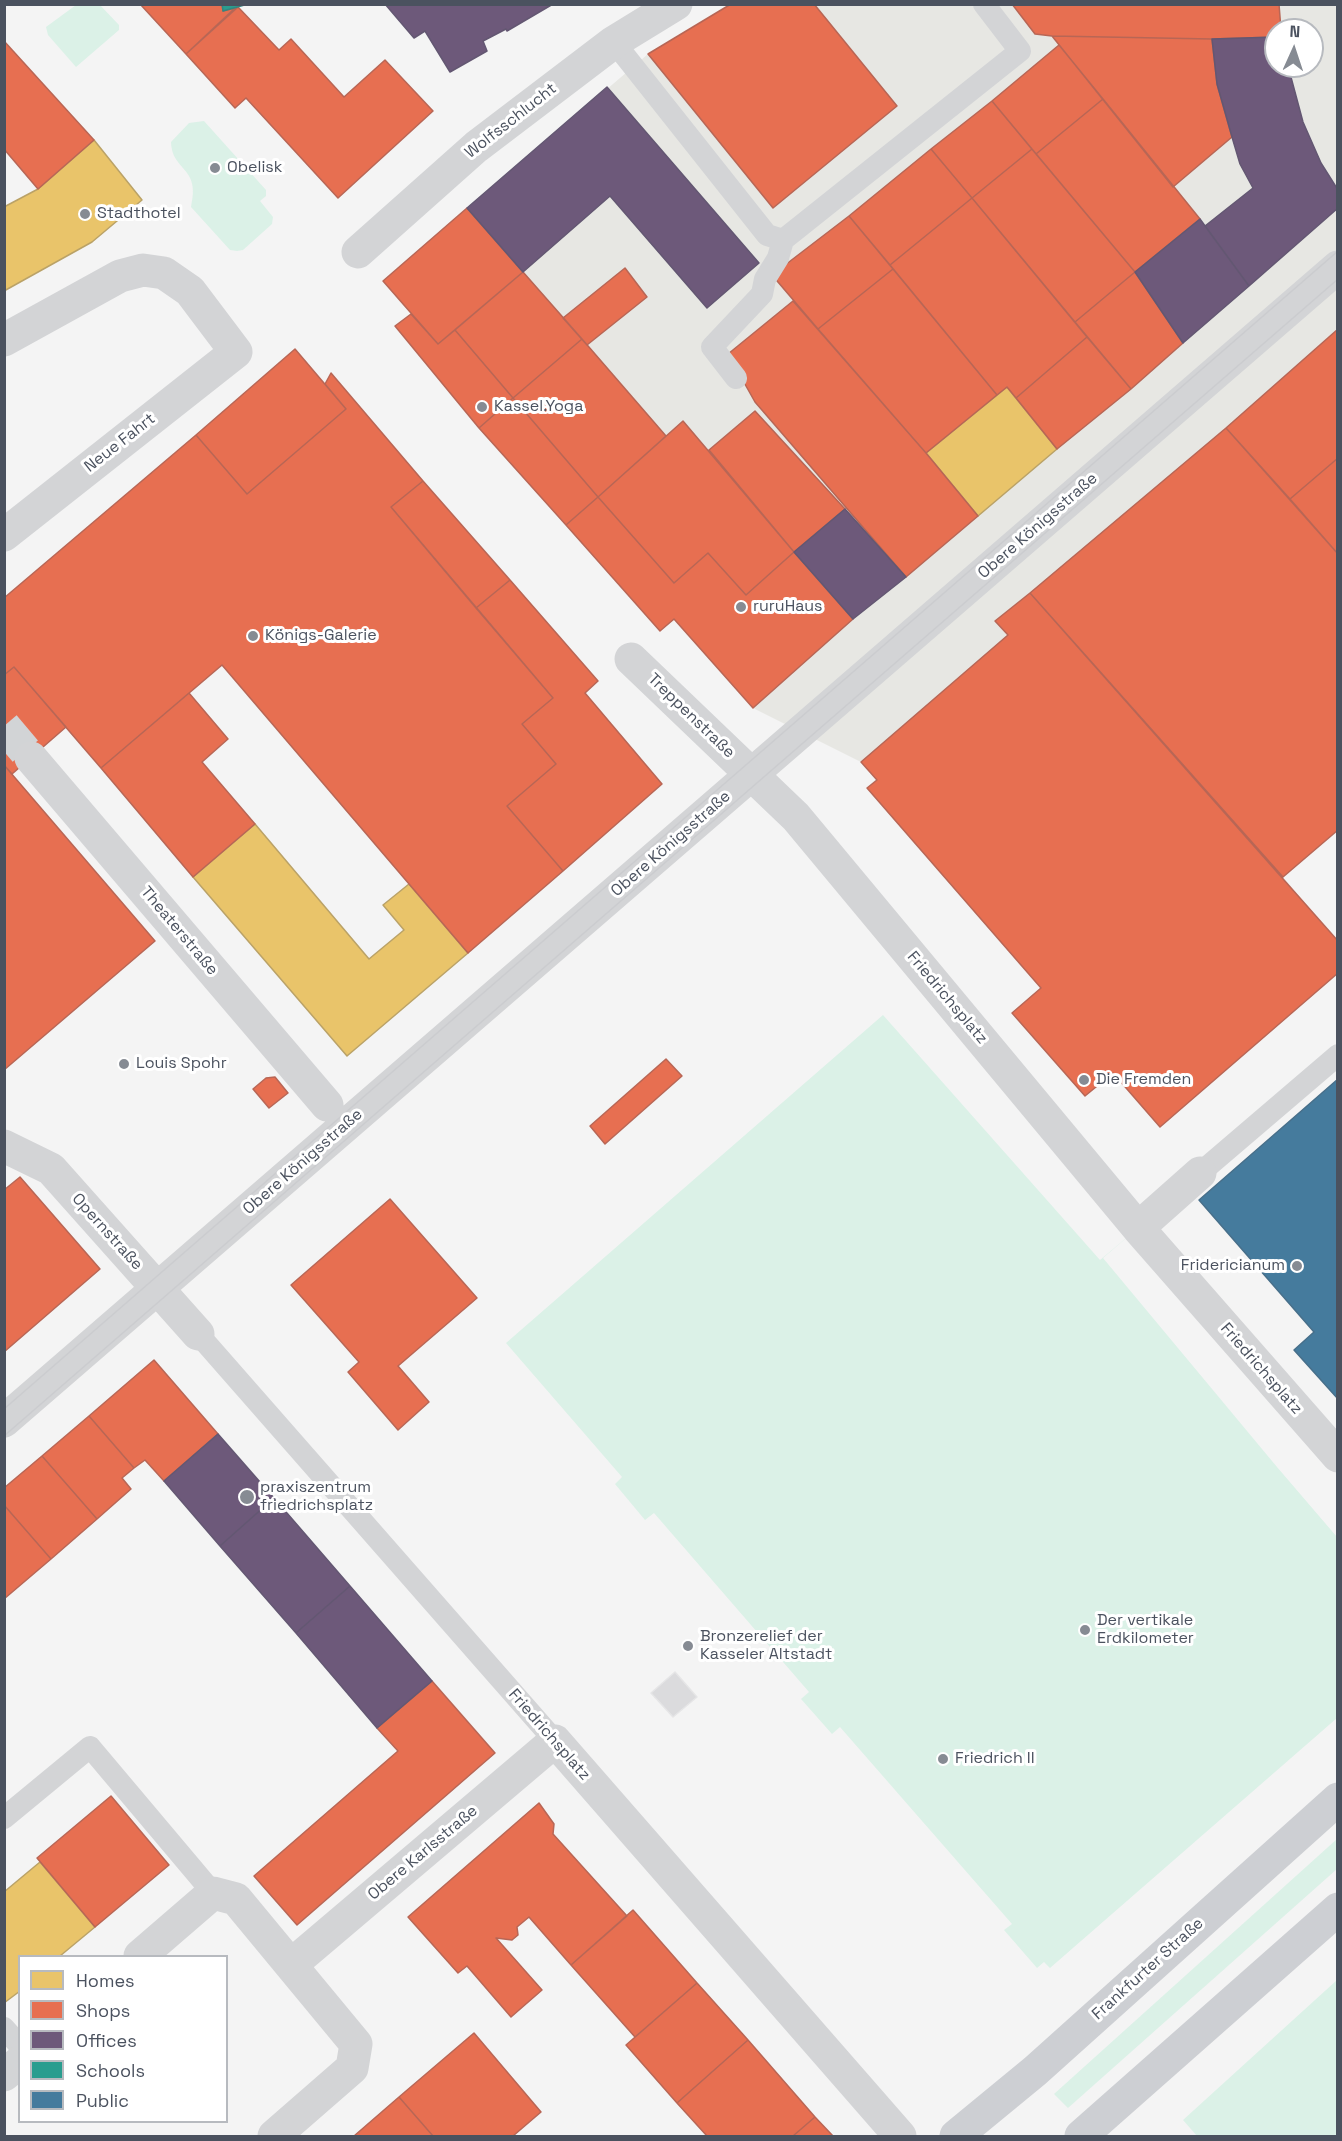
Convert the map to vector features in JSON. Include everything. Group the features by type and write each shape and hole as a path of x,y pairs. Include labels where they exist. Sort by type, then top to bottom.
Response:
{"main road":[{"name":"Frankfurter Straße","path":"956,2136 1035,2071 1338,1799"},
{"path":"1081,2136 1338,1909"}],"street":[{"name":"Wolfsschlucht","path":"358,252 476,147 614,42 676,4"},
{"name":"Obere Königsstraße","path":"4,1421 1338,267"},
{"name":"Neue Fahrt","path":"4,340 120,276 143,270 164,273 190,291 236,352 4,535"},
{"name":"Treppenstraße","path":"631,659 751,774"},
{"name":"Theaterstraße","path":"31,758 327,1105"},
{"name":"Friedrichsplatz","path":"751,774 796,817 1137,1228 1338,1456"},
{"name":"Opernstraße","path":"4,1146 51,1169 198,1334"},
{"path":"1137,1228 1200,1173"},
{"name":"Friedrichsplatz","path":"555,1741 900,2136"},
{"name":"Obere Karlsstraße","path":"291,1965 555,1741"},
{"path":"141,1955 213,1893 236,1899 356,2044 352,2068 274,2136"},
{"path":"4,2075 18,2064"}],"lane":[{"path":"736,378 712,347 762,294 765,279 778,258 783,240 1020,51 984,4"},
{"path":"614,42 767,235 783,240"},
{"path":"1200,1173 1338,1055"},
{"name":"Friedrichsplatz","path":"198,1334 555,1741"},
{"path":"4,1818 90,1747 213,1893"},
{"path":"4,2028 18,2044"}],"shaded area":[{"path":"731,5 1337,5 1337,830 1283,877 1337,941 1337,973 1160,1127 1113,1073 1085,1096 1012,1013 1041,987 867,788 876,779 861,762 753,708 674,620 660,631 479,428 395,326 411,313 383,281 648,54"}],"green space":[{"path":"76,5 100,5 119,25 119,30 76,67 48,35 46,27"},
{"path":"204,121 266,190 266,196 260,201 273,217 272,224 243,250 230,250 191,207 192,184 173,152 171,142 189,123"},
{"path":"883,1015 1100,1260 1138,1228 1103,1258 1337,1537 1337,1718 1050,1968 1044,1962 1037,1968 1004,1930 1012,1924 840,1727 832,1734 801,1699 809,1692 654,1513 645,1520 615,1484 622,1477 506,1343"},
{"path":"1337,1839 1337,1869 1068,2108 1054,2094"},
{"path":"1337,1980 1337,2136 1197,2136 1183,2120"}],"building: Homes":[{"path":"94,140 142,200 92,242 4,291 4,207 38,189"},
{"path":"1007,387 1057,449 978,516 926,453"},
{"path":"255,824 369,959 404,930 383,905 409,884 468,953 347,1056 193,877"},
{"path":"40,1862 95,1927 61,1955 18,1955 18,1992 4,2003 4,1892"}],"building: Shops":[{"path":"140,4 222,4 223,11 235,8 186,54"},
{"path":"731,4 814,4 897,106 773,208 648,54"},
{"path":"1012,4 1279,4 1280,18 1264,18 1264,37 1212,39 1035,34"},
{"path":"238,7 279,50 291,39 344,97 385,60 433,111 338,198 246,98 235,108 186,54"},
{"path":"1052,36 1212,39 1217,84 1232,137 1173,187"},
{"path":"4,41 94,140 38,189 4,149"},
{"path":"1059,45 1103,99 1036,154 992,101"},
{"path":"1103,99 1200,219 1135,272 1036,154"},
{"path":"992,101 1032,149 972,198 931,149"},
{"path":"931,149 972,198 890,265 849,216"},
{"path":"1032,149 1135,272 1075,322 972,198"},
{"path":"972,198 1087,337 1016,398 1007,387 997,395 890,265"},
{"path":"467,208 523,272 438,344 383,281"},
{"path":"849,216 893,269 818,329 772,275"},
{"path":"625,268 647,297 587,345 563,318"},
{"path":"893,269 997,395 926,453 818,329"},
{"path":"523,272 582,339 513,398 455,330"},
{"path":"1135,272 1183,343 1131,389 1075,322"},
{"path":"793,301 978,516 906,577 755,402 728,354"},
{"path":"411,314 438,344 455,330 513,398 479,428 395,326"},
{"path":"1338,329 1338,458 1290,499 1226,428"},
{"path":"1087,337 1131,389 1057,449 1016,398"},
{"path":"582,339 666,436 598,497 513,398"},
{"path":"295,349 346,409 247,494 196,435"},
{"name":"Königs-Galerie","path":"331,373 423,481 391,507 553,698 522,724 556,764 507,806 563,871 468,953 222,665 101,768 14,667 4,675 4,598 196,435 247,494 346,409 325,384"},
{"path":"513,398 598,497 566,525 479,428"},
{"path":"755,411 845,509 794,552 709,450"},
{"path":"683,421 794,552 746,595 708,553 674,583 598,497"},
{"path":"1226,428 1338,554 1338,830 1283,877 1030,593"},
{"path":"1338,458 1338,554 1290,499"},
{"path":"423,481 510,580 476,608 391,507"},
{"name":"ruruHaus","path":"598,497 674,583 708,553 746,595 794,552 853,619 753,708 674,619 660,631 566,525"},
{"path":"510,580 598,681 585,693 662,784 563,871 507,806 556,764 522,724 553,698 476,608"},
{"path":"1030,593 1338,941 1338,973 1160,1127 1113,1073 1085,1096 1012,1013 1041,988 867,788 877,780 861,762 1008,635 995,621"},
{"path":"14,667 66,727 12,774 4,765 4,675"},
{"path":"189,693 228,739 202,762 255,824 193,877 101,768"},
{"path":"4,765 155,941 4,1070"},
{"path":"666,1059 682,1076 605,1144 590,1126"},
{"path":"275,1077 288,1093 269,1108 253,1089 266,1078"},
{"path":"20,1177 100,1269 4,1352 4,1190"},
{"path":"390,1199 477,1298 398,1366 429,1402 398,1430 348,1372 359,1362 291,1285"},
{"path":"154,1360 218,1434 164,1481 145,1460 134,1468 89,1416"},
{"path":"89,1416 134,1468 122,1478 131,1489 97,1519 42,1456"},
{"path":"42,1456 97,1519 51,1559 4,1505 4,1488"},
{"path":"4,1505 51,1559 4,1599"},
{"path":"432,1681 495,1753 297,1925 254,1876 398,1751 377,1728"},
{"path":"111,1796 169,1865 95,1927 37,1858"},
{"path":"539,1803 554,1824 553,1834 627,1916 571,1965 529,1917 517,1927 518,1935 512,1940 496,1938 542,1990 511,2017 467,1966 458,1973 408,1917"},
{"path":"633,1910 697,1983 635,2037 571,1965"},
{"path":"697,1983 748,2040 677,2103 626,2045"},
{"path":"474,2033 541,2112 513,2136 433,2136 399,2097"},
{"path":"748,2040 815,2117 793,2136 707,2136 677,2103"},
{"path":"399,2097 433,2136 354,2136"},
{"path":"815,2117 833,2136 793,2136"}],"building: Offices":[{"path":"385,4 553,4 507,31 506,29 483,41 487,51 450,72 425,31 414,38"},
{"path":"1264,37 1264,78 1291,78 1303,122 1321,163 1338,190 1338,208 1249,286 1205,226 1253,188 1240,164 1217,84 1212,39"},
{"path":"607,87 759,263 707,308 610,196 523,272 467,208"},
{"path":"1200,219 1249,286 1183,343 1135,272"},
{"path":"845,509 906,577 853,619 794,552"},
{"path":"218,1434 274,1498 220,1546 164,1481"},
{"path":"274,1498 350,1586 296,1633 220,1546"},
{"path":"350,1586 432,1681 377,1728 296,1633"}],"building: Schools":[{"path":"222,4 248,4 223,11"}],"building: Public":[{"name":"Fridericianum","path":"1338,1079 1338,1399 1294,1350 1314,1332 1199,1200"}],"building: Other":[{"path":"675,1672 697,1697 673,1717 651,1693"}],"tunnel":[{"path":"4,726 31,758"}],"tram line":[{"path":"4,1409 1338,251"},
{"path":"4,1436 1338,279"}],"place":[{"name":"Obelisk","path":"215,168"},
{"name":"Stadthotel","path":"85,214"},
{"name":"Kassel.Yoga","path":"482,407"},
{"name":"ruruHaus","path":"741,607"},
{"name":"Königs-Galerie","path":"253,636"},
{"name":"Louis Spohr","path":"124,1064"},
{"name":"Die Fremden","path":"1084,1080"},
{"name":"Fridericianum","path":"1297,1266"},
{"name":"praxiszentrum friedrichsplatz","path":"247,1497"},
{"name":"Der vertikale Erdkilometer","path":"1085,1630"},
{"name":"Bronzerelief der Kasseler Altstadt","path":"688,1646"},
{"name":"Friedrich II","path":"943,1759"}]}
